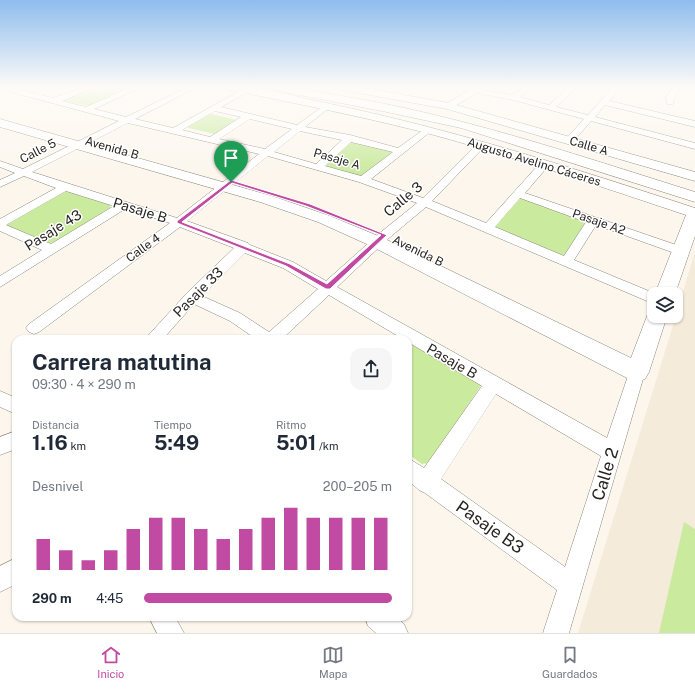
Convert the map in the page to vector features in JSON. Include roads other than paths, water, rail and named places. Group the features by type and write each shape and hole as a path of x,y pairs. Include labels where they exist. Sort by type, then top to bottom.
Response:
{"highway":[{"path":"426,117 464,125 695,198"},
{"path":"448,117 563,149 695,191"}],"street":[{"name":"Avenida B","path":"0,117 82,143 227,185 381,238 639,366"},
{"name":"Pasaje A","path":"113,117 268,153 363,180 425,202 647,296"},
{"name":"Calle 5","path":"0,184 134,117"},
{"path":"175,130 198,117"},
{"path":"212,139 247,117"},
{"path":"251,117 350,138 400,151"},
{"name":"Calle 4","path":"34,328 227,185 312,117"},
{"name":"Augusto Avelino Cáceres","path":"370,117 482,145 695,213"},
{"name":"Calle A","path":"486,117 695,177"},
{"path":"583,117 695,146"},
{"path":"664,117 695,124"},
{"path":"569,140 589,118"},
{"name":"Avenida B","path":"0,123 82,143"},
{"path":"363,180 427,130"},
{"path":"318,167 350,138"},
{"name":"Calle 3","path":"276,335 381,238 425,202 482,145"},
{"name":"Pasaje B","path":"0,164 65,187 178,222 244,246 288,265 328,287 392,333"},
{"path":"487,229 545,164"},
{"path":"0,226 65,187"},
{"name":"Pasaje A2","path":"518,194 680,251"},
{"name":"Pasaje 43","path":"0,282 123,205"},
{"path":"667,287 695,213"},
{"path":"566,262 593,220"},
{"path":"0,226 51,249"},
{"name":"Pasaje 33","path":"157,335 192,297 244,246"},
{"path":"192,297 235,317 262,335"},
{"name":"Calle 2","path":"556,633 572,586 639,366 654,323"},
{"name":"Pasaje B","path":"412,343 493,384 612,452"},
{"path":"426,482 493,384"},
{"path":"0,399 12,404"},
{"path":"0,446 12,442"},
{"name":"Pasaje B3","path":"412,471 572,586"},
{"path":"0,580 12,572"},
{"path":"164,621 171,633"},
{"path":"382,621 395,633"}]}
